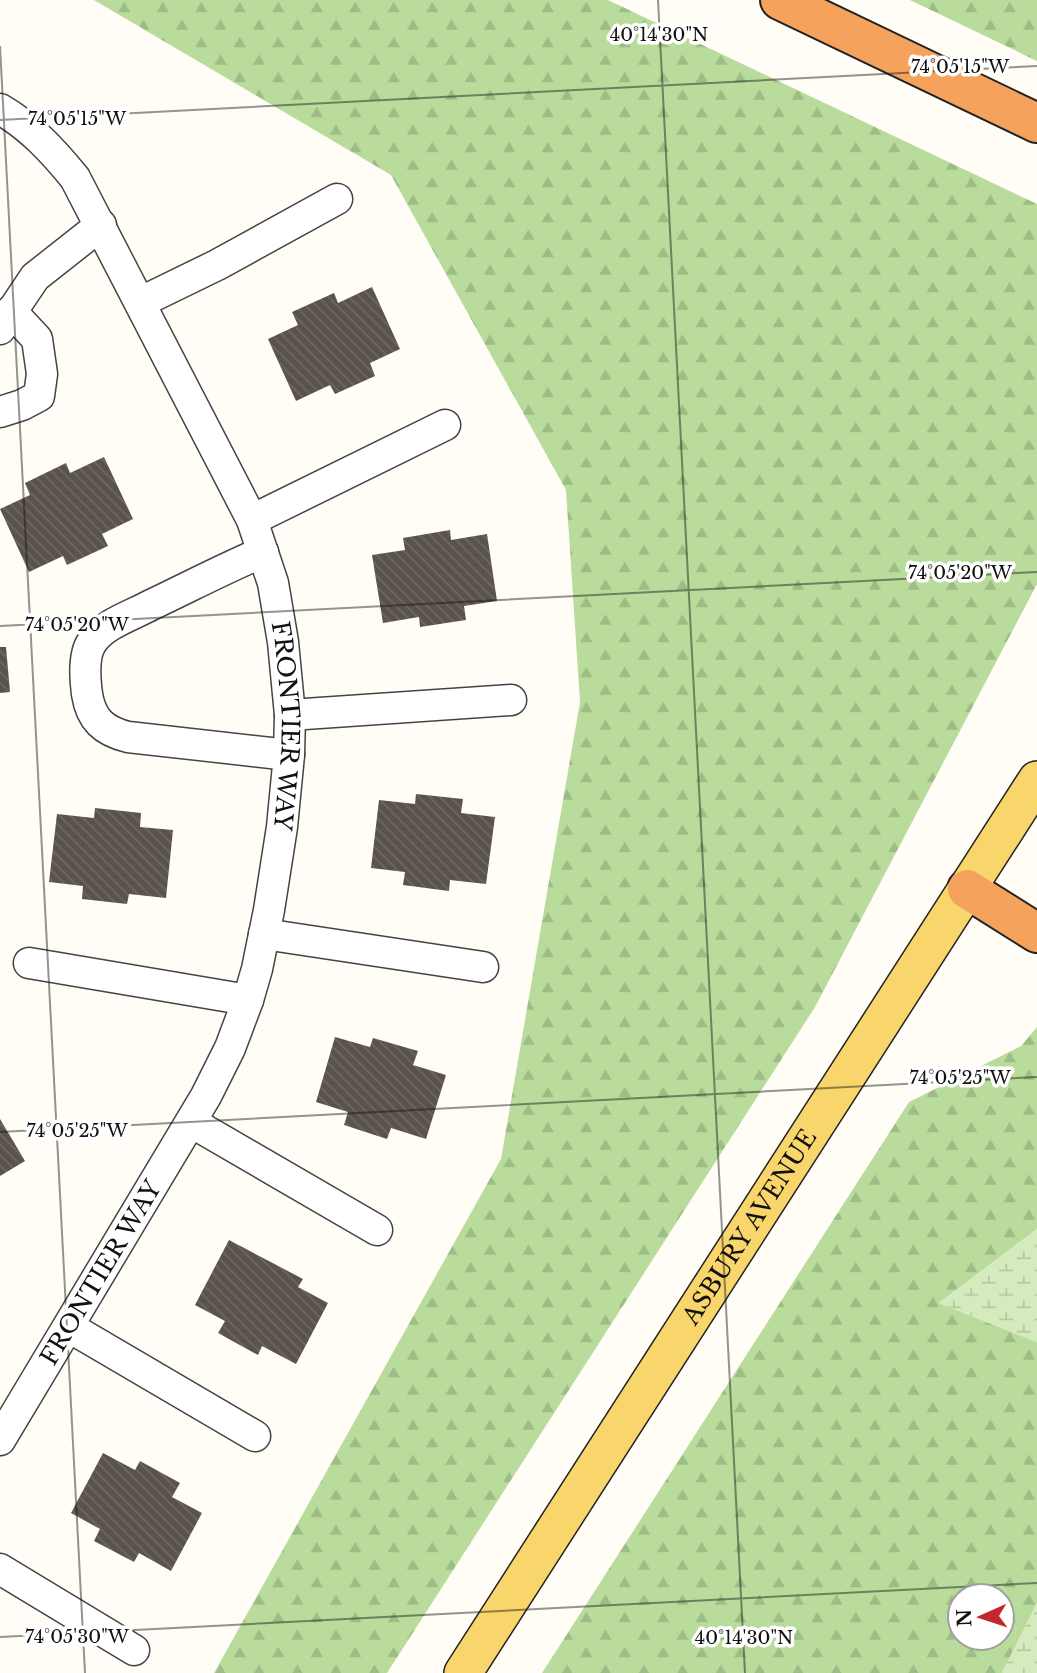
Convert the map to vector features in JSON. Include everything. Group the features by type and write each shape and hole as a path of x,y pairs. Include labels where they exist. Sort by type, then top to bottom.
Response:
{"highway":[{"path":"780,0 1037,123"},
{"path":"967,889 1037,933"}],"main road":[{"name":"ASBURY AVENUE","path":"463,1673 1037,780"}],"street":[{"name":"FRONTIER WAY","path":"0,109 31,130 75,178 252,520 273,583 283,642 290,715 282,827 264,934 257,969 230,1048 191,1122 0,1440"},
{"path":"141,302 217,265 337,199"},
{"path":"0,412 39,396 42,374 37,339 5,320 35,277 101,225"},
{"path":"252,520 445,425"},
{"path":"264,552 115,624 93,640 88,650 88,697 92,715 104,729 114,734 289,755"},
{"path":"290,715 511,700"},
{"path":"264,934 483,967"},
{"path":"29,963 247,1000"},
{"path":"191,1122 377,1230"},
{"path":"69,1327 255,1436"},
{"path":"0,1569 134,1650"}],"green space":[{"path":"94,0 608,0 1037,204 1037,584 815,1007 387,1673 214,1673 501,1159 580,702 566,490 391,175"},
{"path":"910,0 1037,0 1037,61"},
{"path":"1037,1027 1037,1229 939,1303 1037,1342 1037,1603 1016,1646 1016,1582 946,1582 946,1652 1013,1652 1003,1673 542,1673 909,1102 1021,1046"},
{"path":"1037,1229 1037,1342 939,1303"},
{"path":"1037,1603 1037,1673 1002,1672 1012,1652 1016,1652 1016,1644"}],"building":[{"path":"372,287 400,349 370,363 375,376 335,394 330,385 296,401 268,339 298,325 292,312 334,293 338,303"},
{"path":"104,457 133,519 102,534 108,546 67,565 63,556 29,572 0,509 30,495 25,483 66,463 70,473"},
{"path":"450,530 451,540 487,534 497,601 464,606 466,620 420,627 419,617 383,623 372,555 405,550 403,538"},
{"path":"0,647 6,647 10,692 0,693"},
{"path":"416,794 463,799 461,813 495,817 486,884 450,880 449,891 403,885 405,872 371,868 379,800 415,804"},
{"path":"95,808 141,813 140,827 173,830 166,898 129,894 127,904 82,899 83,886 49,882 57,814 94,818"},
{"path":"335,1037 370,1047 373,1038 418,1051 413,1065 446,1075 426,1139 391,1128 387,1139 344,1125 348,1112 316,1102"},
{"path":"0,1119 25,1161 0,1176"},
{"path":"229,1240 303,1279 298,1287 328,1303 296,1364 262,1346 258,1355 218,1333 225,1321 195,1305"},
{"path":"103,1453 135,1470 140,1461 180,1483 172,1497 202,1513 171,1571 139,1553 134,1562 94,1541 100,1529 71,1513"}]}
